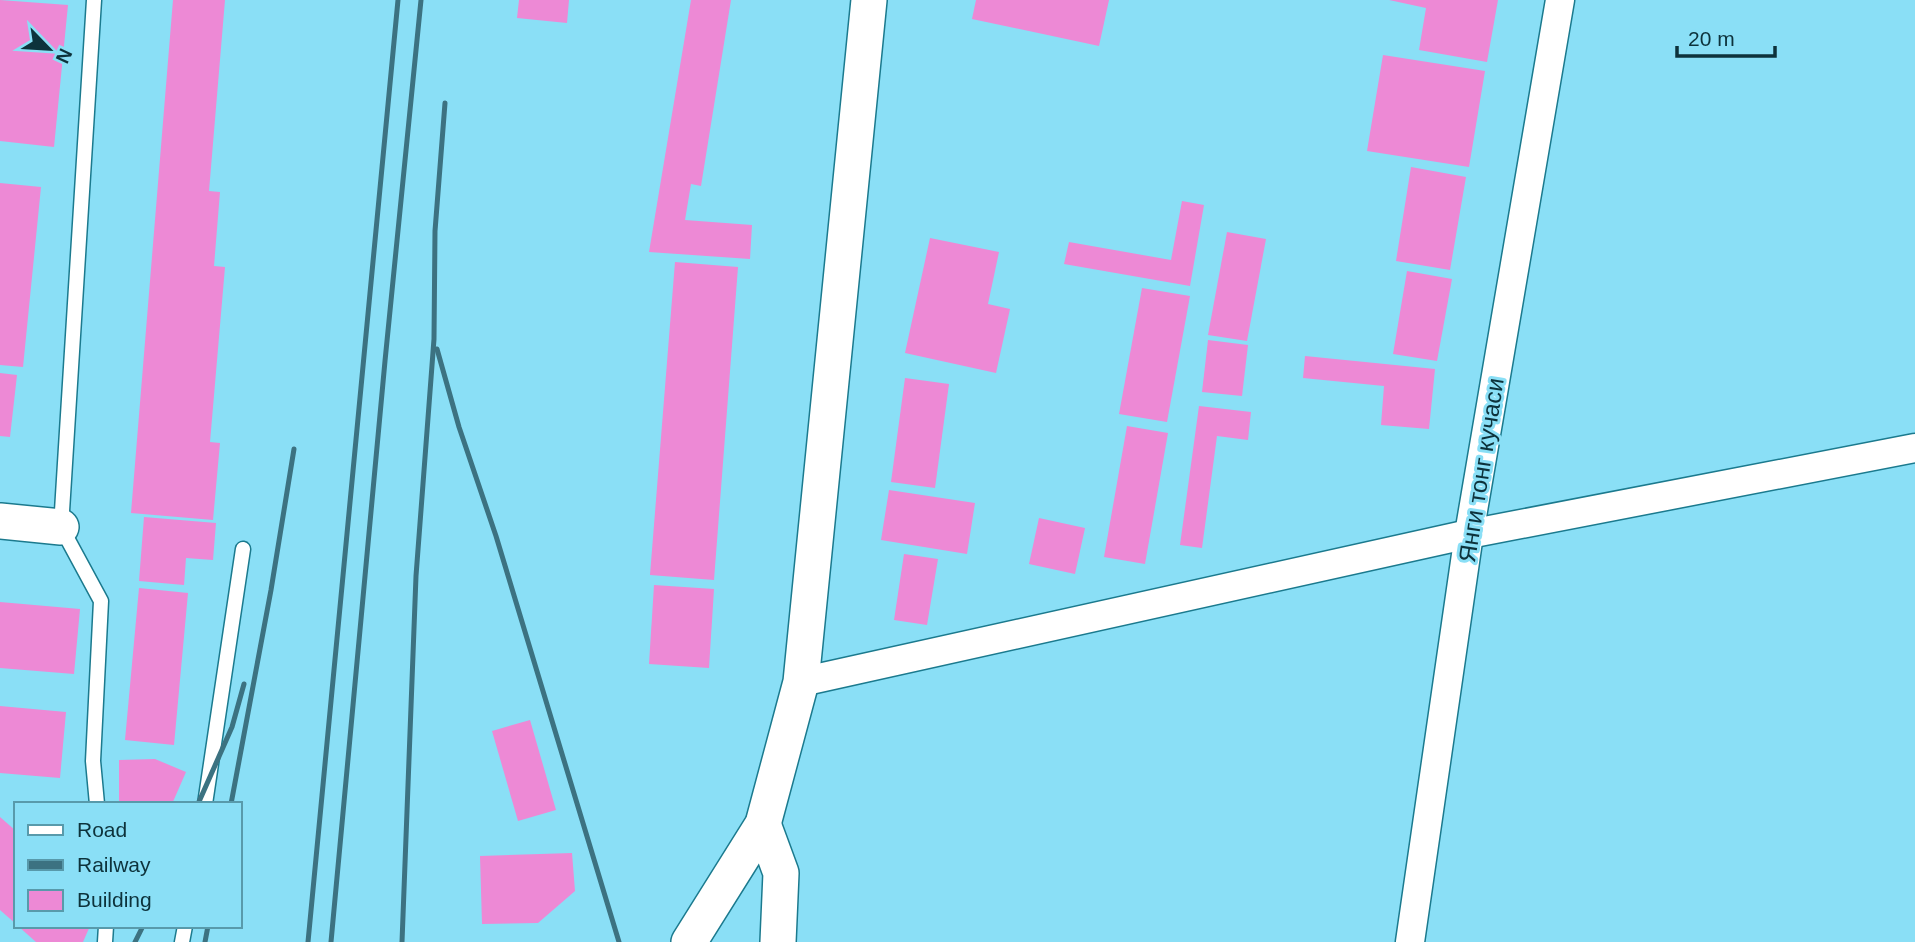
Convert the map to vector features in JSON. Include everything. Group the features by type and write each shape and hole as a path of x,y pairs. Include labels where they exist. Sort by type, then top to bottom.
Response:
{"street":[{"path":"689,942 763,824 801,682 869,0"},
{"name":"Янги тонг кучаси","path":"1410,942 1469,534 1560,0"},
{"path":"801,682 1469,534 1915,447"},
{"path":"0,521 61,527"},
{"path":"763,824 781,873 778,942"}],"lane":[{"path":"94,0 61,527 101,601 93,761 97,802"},
{"path":"205,802 243,549"}],"building":[{"path":"0,0 68,5 54,147 0,141"},
{"path":"173,0 225,0 209,191 220,192 214,266 225,267 210,442 220,443 213,520 131,513"},
{"path":"519,0 569,0 567,23 517,18"},
{"path":"691,0 731,0 701,186 691,184 685,220 752,225 750,259 649,252"},
{"path":"976,0 1109,0 1099,46 972,19"},
{"path":"1389,0 1498,0 1487,62 1419,50 1426,8"},
{"path":"1383,55 1485,71 1469,167 1367,151"},
{"path":"1411,167 1466,177 1450,270 1396,261"},
{"path":"0,183 41,187 23,367 0,365"},
{"path":"1182,201 1204,205 1190,286 1064,264 1069,242 1171,260"},
{"path":"1227,232 1266,239 1247,341 1208,335"},
{"path":"930,238 999,252 988,304 1010,309 996,373 905,353"},
{"path":"675,262 738,267 714,580 650,575"},
{"path":"1407,271 1452,279 1437,361 1393,354"},
{"path":"1142,288 1190,296 1167,422 1119,414"},
{"path":"1208,340 1248,345 1242,396 1202,392"},
{"path":"1305,356 1435,369 1429,429 1381,425 1384,386 1303,378"},
{"path":"0,373 17,375 10,437 0,436"},
{"path":"905,378 949,384 935,488 891,482"},
{"path":"1199,406 1251,412 1248,440 1217,436 1202,548 1180,545"},
{"path":"1127,426 1168,433 1145,564 1104,557"},
{"path":"889,490 975,503 967,554 881,540"},
{"path":"144,517 216,523 213,560 186,558 184,585 139,581"},
{"path":"1039,518 1085,528 1075,574 1029,564"},
{"path":"904,554 938,559 927,625 894,620"},
{"path":"654,585 714,589 709,668 649,664"},
{"path":"139,588 188,593 174,745 125,740"},
{"path":"0,602 80,609 74,674 0,668"},
{"path":"0,706 66,712 60,778 0,773"},
{"path":"530,720 556,810 518,821 492,731"},
{"path":"155,759 186,772 173,802 119,802 119,760"},
{"path":"0,817 14,829 14,922 0,910"},
{"path":"572,853 575,891 538,923 482,924 480,856"},
{"path":"20,928 89,928 83,942 36,942"}],"railway":[{"path":"308,942 398,0"},
{"path":"331,942 421,0"},
{"path":"402,942 416,576 434,339 435,231 445,103"},
{"path":"437,349 619,942"},
{"path":"231,802 294,449"},
{"path":"199,802 232,727 244,684"},
{"path":"135,942 142,928"},
{"path":"205,942 208,928"}]}
